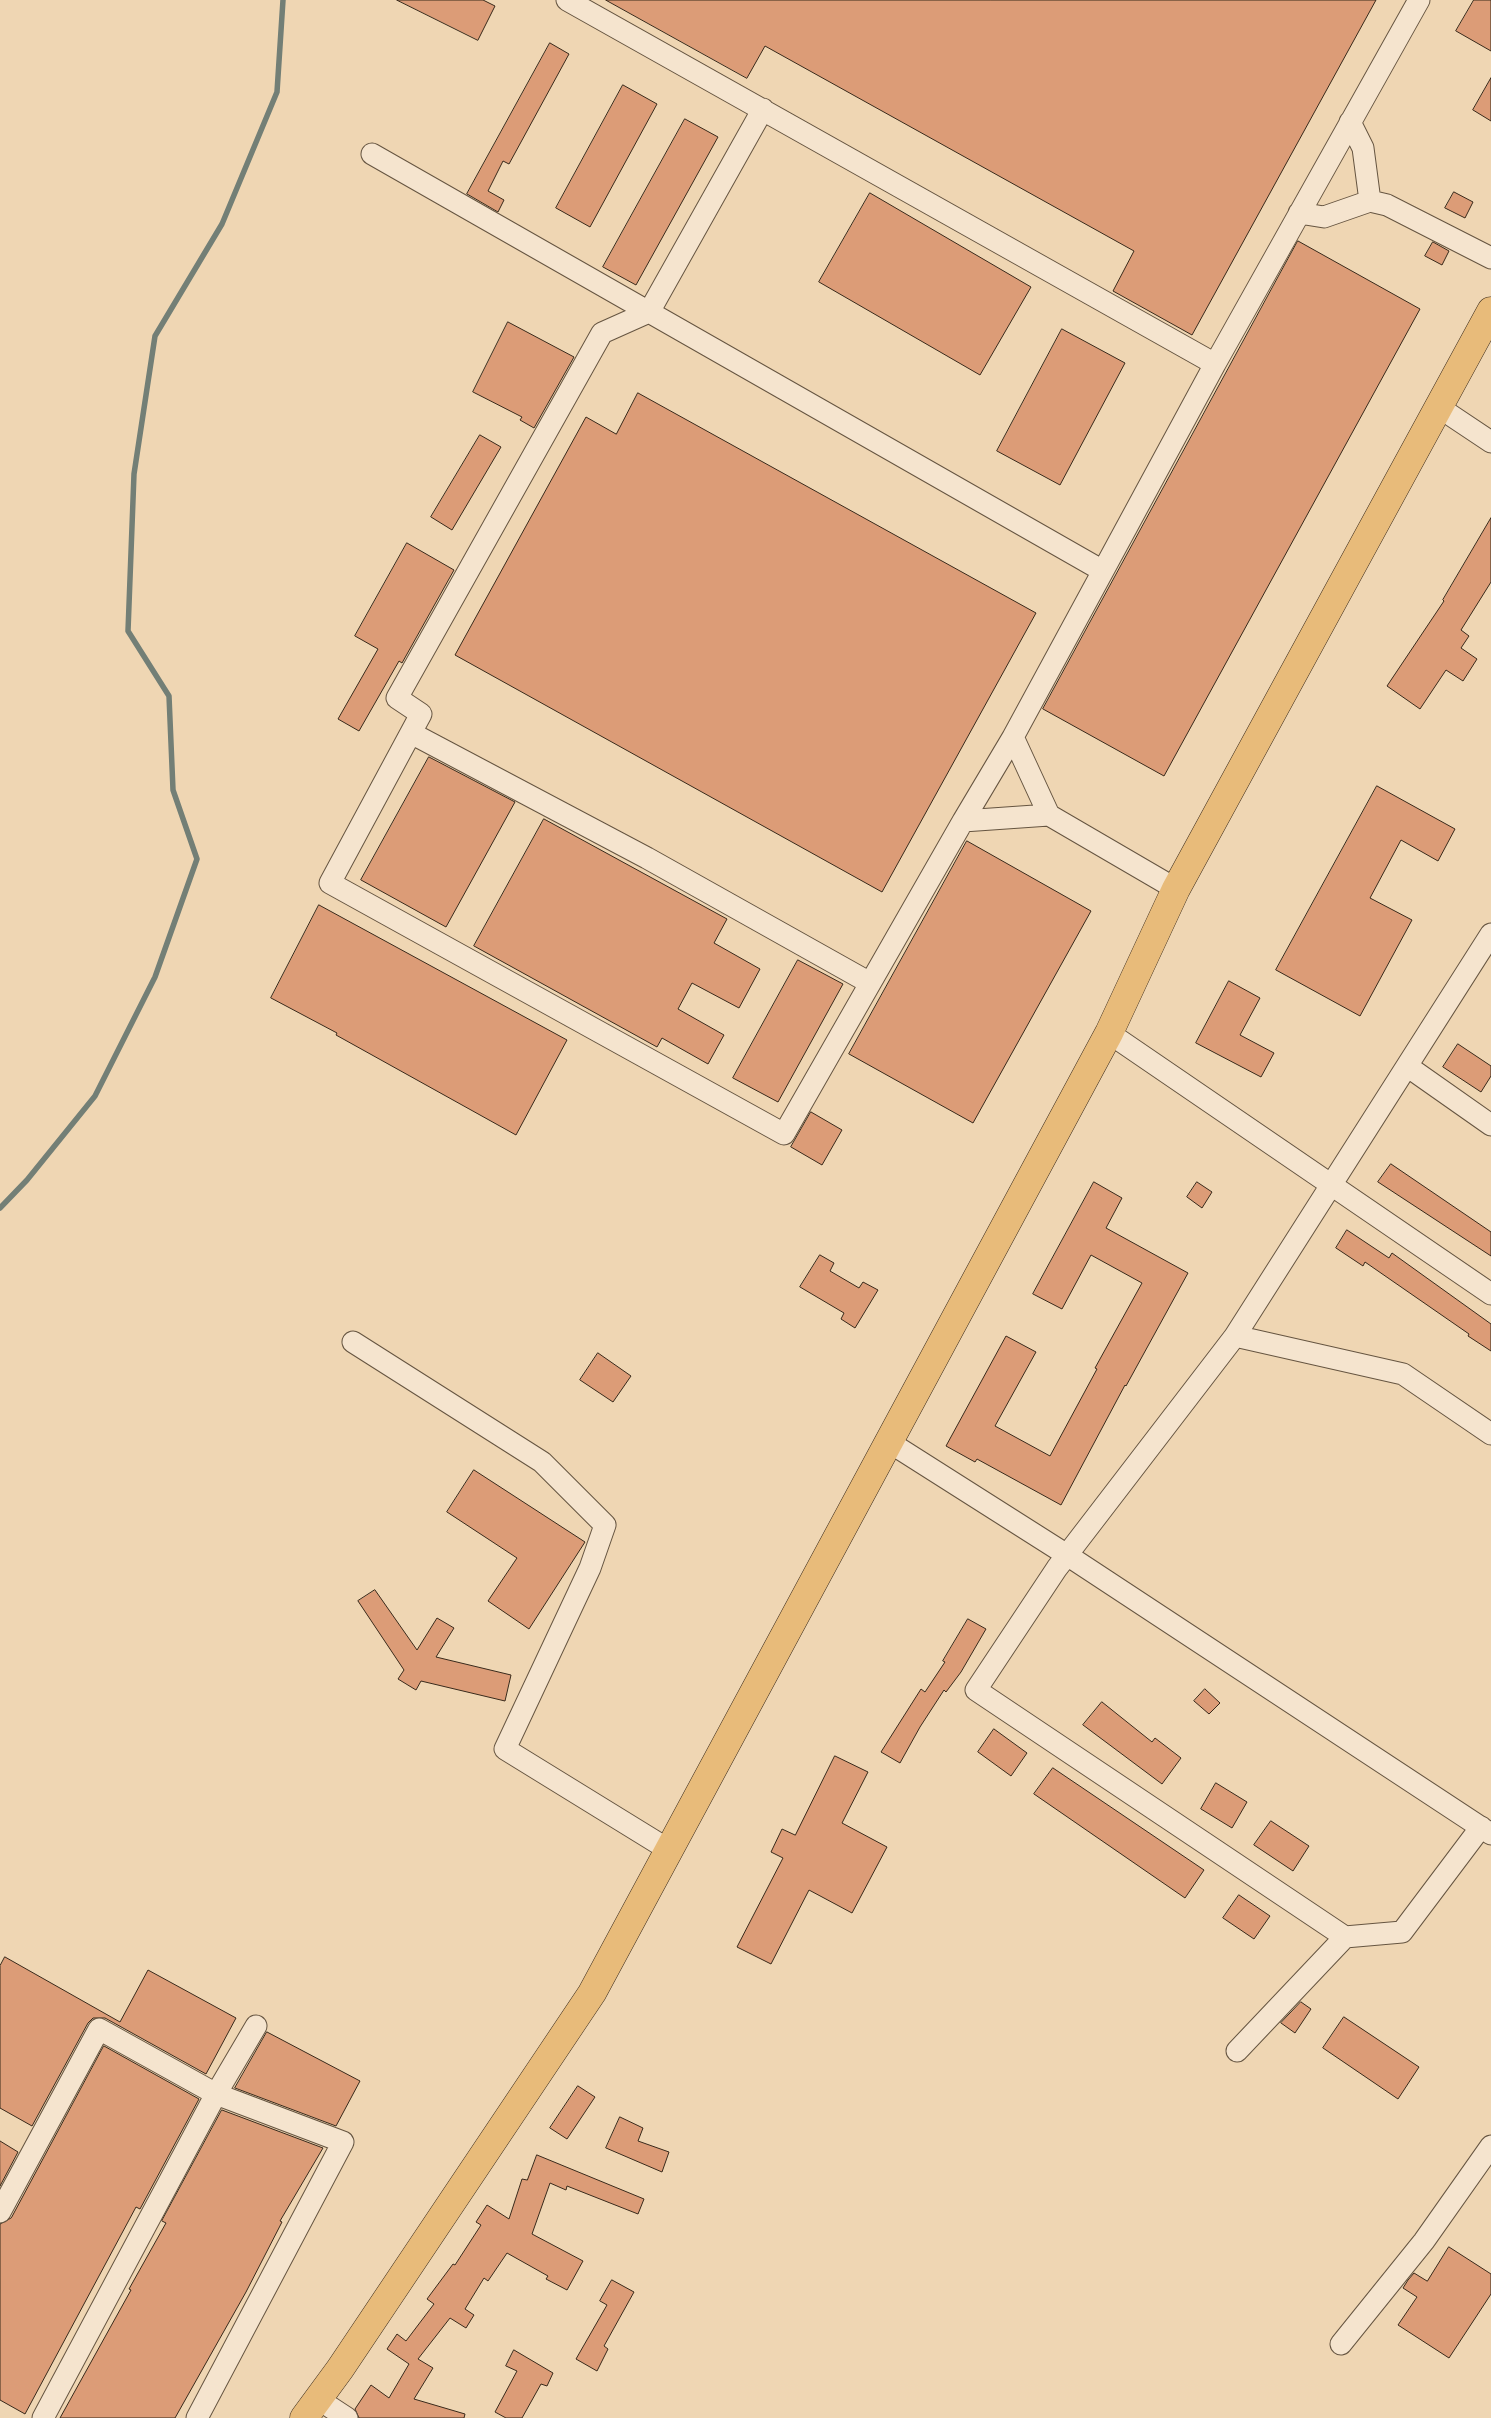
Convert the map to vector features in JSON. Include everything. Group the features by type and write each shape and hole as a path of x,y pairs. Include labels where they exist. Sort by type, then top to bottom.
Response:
{"highway":[{"path":"311,2409 346,2361 592,1993 1109,1033 1176,889 1440,408 1491,311"}],"street":[{"path":"567,0 1215,364"},
{"path":"763,109 649,312 602,333 397,698 421,714 330,883 784,1134 1013,736 1215,364 1419,0"},
{"path":"1350,122 1364,148 1370,201"},
{"path":"372,154 1103,571"},
{"path":"1299,214 1324,218 1370,201 1387,205 1491,258"},
{"path":"1440,408 1491,442"},
{"path":"411,733 647,858 870,983"},
{"path":"1013,736 1048,815"},
{"path":"963,821 1048,815 1176,889"},
{"path":"888,1442 1067,1555 1486,1831 1402,1932 1345,1937 976,1690 1067,1555 1235,1336 1330,1184 1488,945"},
{"path":"1109,1033 1491,1294"},
{"path":"1407,1066 1491,1125"},
{"path":"1235,1336 1403,1374 1491,1434"},
{"path":"354,1342 542,1462 605,1525 590,1568 506,1749 669,1850"},
{"path":"1237,2051 1345,1937"},
{"path":"43,2418 216,2094 256,2026"},
{"path":"0,2212 99,2028 216,2094 343,2142 197,2418"},
{"path":"1342,2344 1424,2241 1491,2146"},
{"path":"311,2409 347,2418"}],"building":[{"path":"397,0 483,0 495,6 478,40"},
{"path":"606,0 1376,0 1192,335 1113,291 1134,251 765,46 747,78"},
{"path":"1474,0 1491,0 1491,51 1456,31"},
{"path":"550,43 569,54 509,164 503,161 488,191 504,200 498,212 467,194"},
{"path":"1491,78 1491,121 1473,110"},
{"path":"623,85 657,104 590,227 556,208"},
{"path":"685,119 718,137 636,285 603,267"},
{"path":"1454,192 1473,202 1465,218 1445,208"},
{"path":"870,193 1031,287 980,375 819,282"},
{"path":"1298,241 1420,309 1164,776 1043,709"},
{"path":"1433,242 1449,251 1442,265 1425,256"},
{"path":"508,322 574,357 534,428 520,420 522,417 473,392"},
{"path":"1062,329 1125,363 1060,485 997,451"},
{"path":"638,393 1036,613 882,892 455,655 586,417 616,434"},
{"path":"480,435 501,447 452,530 431,517"},
{"path":"1491,518 1491,582 1461,630 1469,636 1461,648 1477,659 1463,681 1446,670 1420,709 1387,686 1444,601"},
{"path":"407,543 454,570 402,663 399,661 359,731 338,719 378,649 355,636"},
{"path":"429,757 515,802 446,927 361,880"},
{"path":"1377,786 1455,829 1438,861 1401,840 1370,898 1412,920 1360,1016 1276,970"},
{"path":"544,819 727,919 714,943 760,969 739,1008 692,983 678,1009 724,1035 708,1064 662,1038 657,1047 474,946"},
{"path":"967,841 1091,911 973,1123 849,1054"},
{"path":"319,905 567,1040 516,1135 336,1035 337,1033 271,998"},
{"path":"798,960 843,984 778,1102 733,1078"},
{"path":"1229,981 1260,998 1240,1035 1274,1053 1261,1077 1196,1043"},
{"path":"1458,1044 1491,1066 1491,1076 1481,1092 1443,1067"},
{"path":"811,1112 842,1130 822,1165 791,1147"},
{"path":"1391,1164 1491,1232 1491,1256 1378,1182"},
{"path":"1094,1182 1122,1198 1106,1228 1188,1273 1061,1505 977,1459 975,1462 946,1446 1006,1336 1036,1352 995,1426 1050,1456 1097,1369 1095,1368 1142,1283 1091,1255 1062,1309 1033,1294"},
{"path":"1197,1182 1212,1192 1202,1208 1187,1197"},
{"path":"1347,1230 1389,1258 1392,1253 1491,1324 1491,1351 1365,1262 1363,1266 1336,1248"},
{"path":"820,1255 834,1263 830,1271 859,1288 863,1282 878,1290 855,1328 841,1319 844,1313 800,1287"},
{"path":"598,1353 631,1376 613,1402 580,1380"},
{"path":"474,1470 585,1542 529,1629 488,1601 517,1558 447,1512"},
{"path":"375,1590 417,1650 437,1618 454,1628 436,1657 511,1675 505,1701 421,1681 416,1690 398,1679 404,1670 358,1601"},
{"path":"968,1619 986,1629 961,1672 946,1692 944,1690 920,1727 900,1763 881,1752 921,1689 925,1692 945,1662 943,1661"},
{"path":"1205,1689 1220,1703 1209,1714 1194,1701"},
{"path":"1102,1702 1152,1742 1155,1738 1181,1758 1162,1784 1083,1725"},
{"path":"994,1729 1027,1753 1011,1776 978,1752"},
{"path":"835,1756 868,1772 842,1823 887,1847 852,1913 809,1890 771,1964 737,1947 783,1858 771,1852 782,1829 795,1835"},
{"path":"1053,1768 1204,1870 1185,1898 1034,1794"},
{"path":"1216,1783 1247,1802 1232,1828 1201,1809"},
{"path":"1271,1821 1309,1846 1293,1871 1254,1845"},
{"path":"1239,1895 1270,1916 1254,1939 1223,1918"},
{"path":"5,1957 120,2022 148,1970 236,2018 206,2074 105,2018 93,2018 88,2023 32,2126 0,2108 0,1966"},
{"path":"1301,2002 1311,2009 1295,2033 1281,2023"},
{"path":"1344,2017 1419,2067 1398,2099 1323,2048"},
{"path":"267,2032 360,2081 336,2126 235,2088"},
{"path":"104,2046 199,2099 140,2209 136,2207 25,2414 0,2400 0,2224 11,2218"},
{"path":"578,2086 595,2097 567,2139 550,2128"},
{"path":"222,2110 323,2148 280,2221 282,2222 246,2292 175,2418 60,2418 131,2290 129,2289 166,2223 162,2221"},
{"path":"620,2117 643,2128 638,2141 669,2152 662,2172 606,2148"},
{"path":"0,2141 18,2152 0,2186"},
{"path":"537,2155 644,2199 638,2214 567,2186 566,2190 550,2183 532,2234 583,2261 567,2290 546,2279 548,2276 507,2253 488,2281 484,2278 465,2309 474,2315 466,2328 450,2318 418,2359 433,2368 414,2399 465,2414 464,2418 359,2418 355,2409 371,2385 389,2398 409,2364 387,2349 397,2334 406,2341 434,2304 427,2299 453,2264 455,2265 481,2225 476,2222 487,2205 509,2219 522,2179 527,2180"},
{"path":"1449,2247 1491,2274 1491,2294 1449,2358 1398,2325 1417,2297 1403,2288 1408,2280 1414,2273 1427,2281"},
{"path":"612,2280 634,2292 604,2346 608,2349 597,2371 576,2359 607,2305 600,2301"},
{"path":"514,2350 553,2373 547,2386 541,2384 522,2418 506,2418 495,2412 517,2371 506,2366"}],"waterway":[{"path":"0,1208 27,1180 95,1096 155,977 197,859 173,790 169,696 128,631 134,474 155,336 222,224 277,92 283,0"}]}
